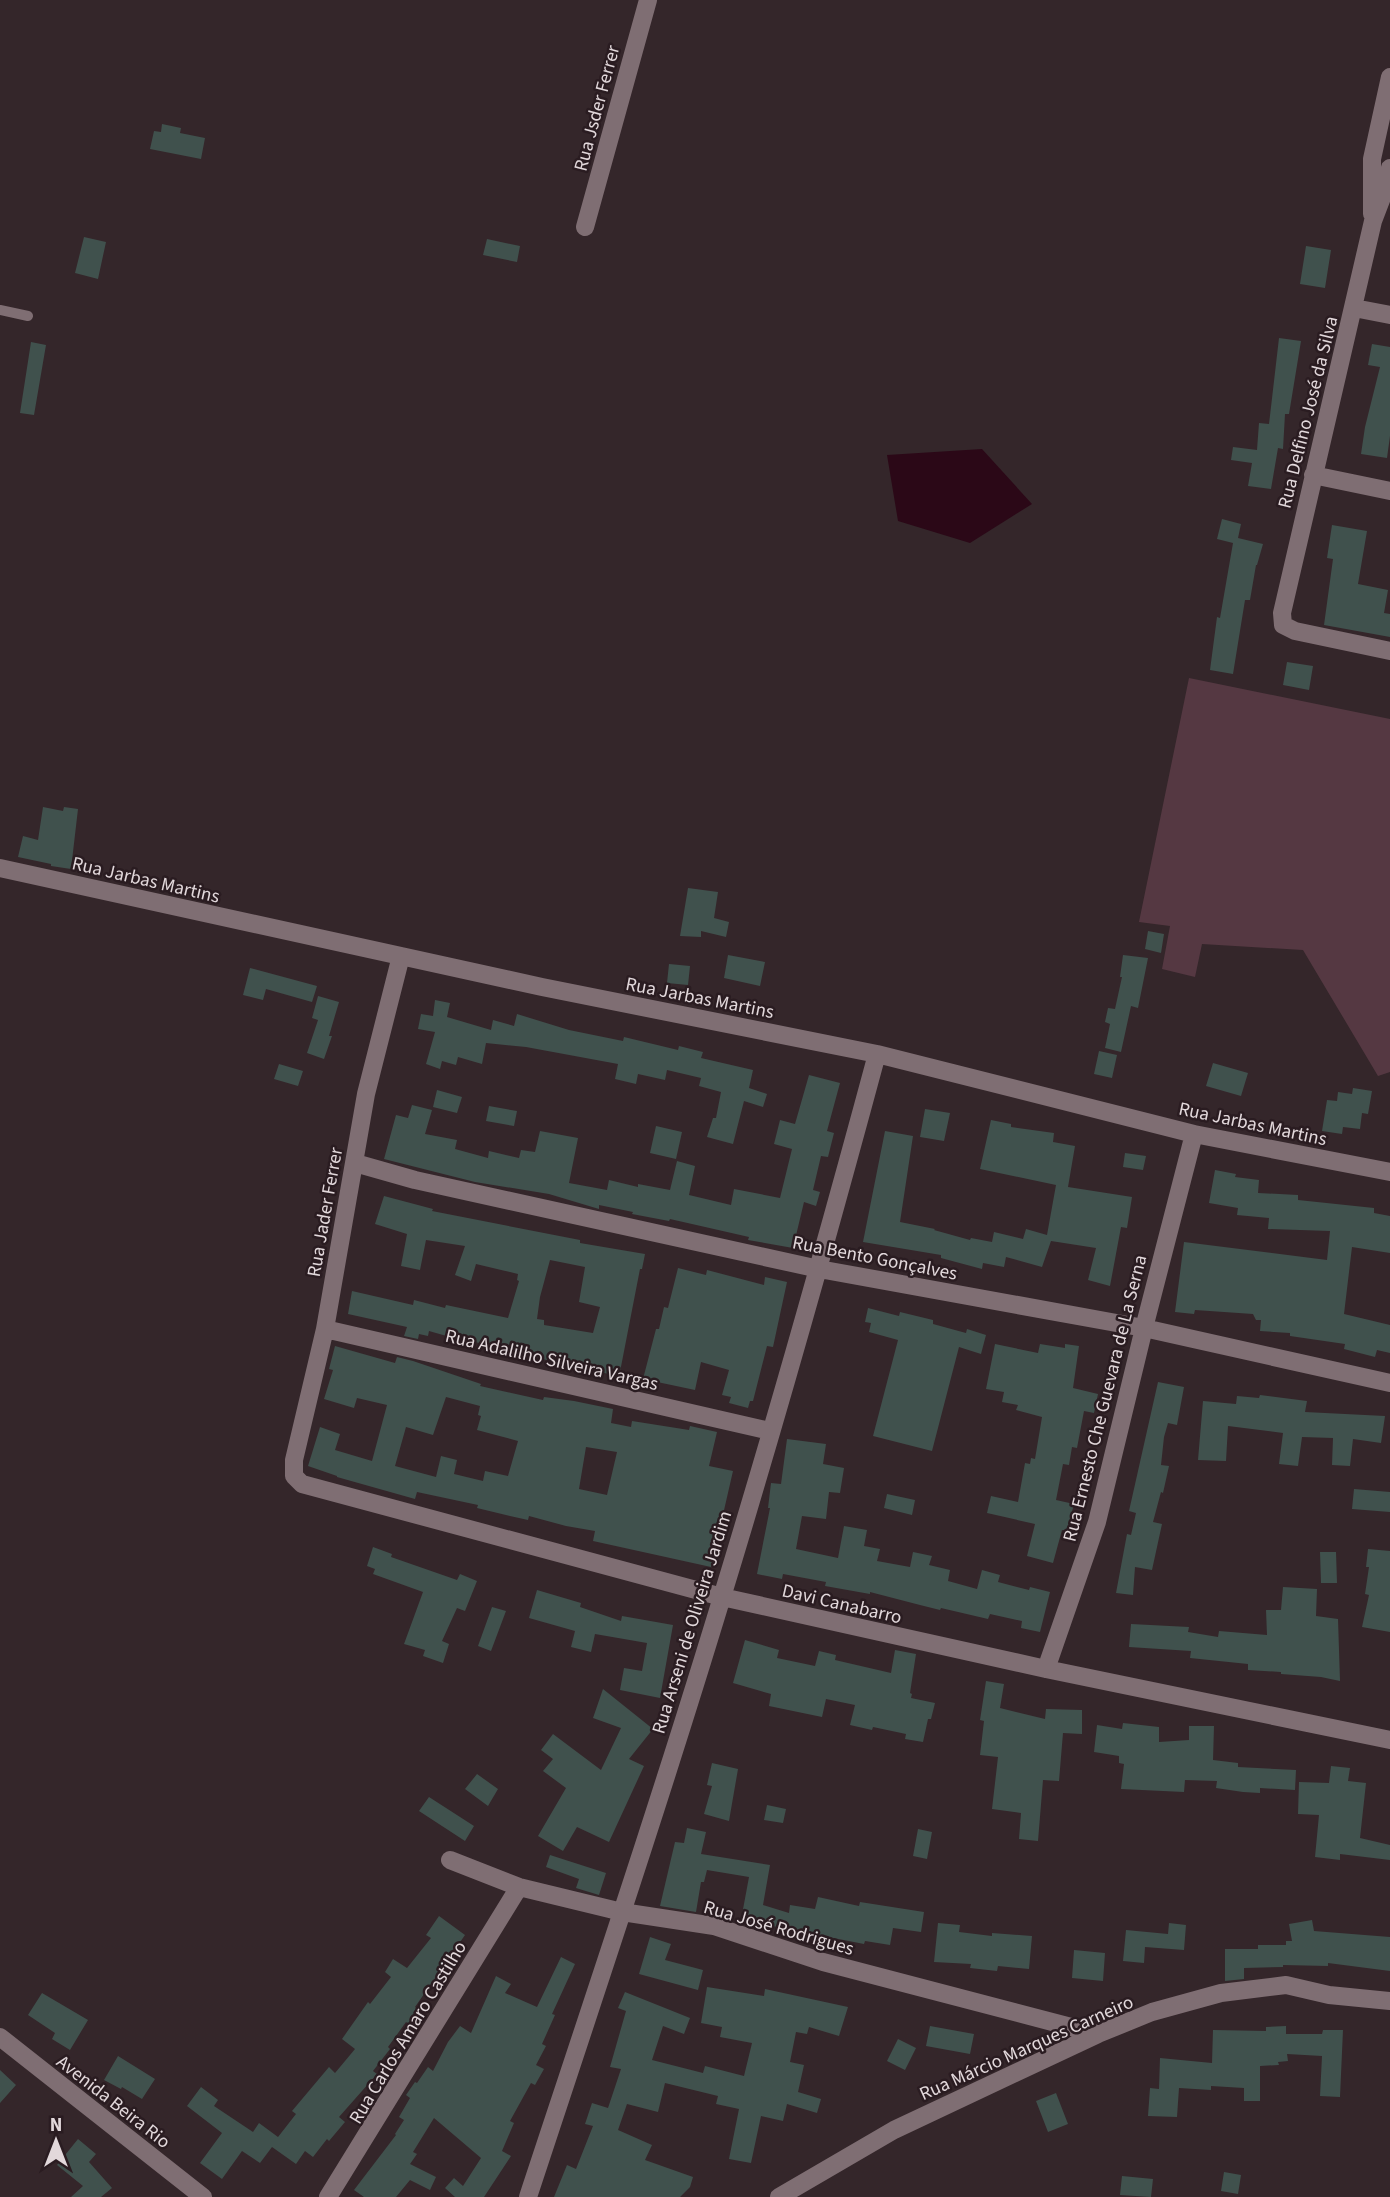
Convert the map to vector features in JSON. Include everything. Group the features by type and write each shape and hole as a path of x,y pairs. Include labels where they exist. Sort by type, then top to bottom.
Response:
{"street":[{"name":"Rua Jsder Ferrer","path":"585,228 648,0"},
{"name":"Rua Delfino José da Silva","path":"1373,220 1372,159 1390,77"},
{"name":"Rua Delfino José da Silva","path":"1390,168 1384,195 1373,220 1282,613 1283,625 1295,631 1390,651"},
{"path":"1354,308 1390,315"},
{"path":"1313,475 1390,491"},
{"name":"Rua Jarbas Martins","path":"0,868 555,990 877,1054 1194,1134 1390,1172"},
{"name":"Rua Jader Ferrer","path":"294,1476 294,1460 325,1329 366,1094 401,956"},
{"name":"Rua Arseni de Oliveira Jardim","path":"528,2197 722,1597 819,1269 877,1054"},
{"name":"Rua Ernesto Che Guevara de La Serna","path":"1046,1670 1097,1522 1194,1134"},
{"name":"Rua Bento Gonçalves","path":"355,1163 415,1180 819,1269 1144,1328 1390,1383"},
{"name":"Rua Adalilho Silveira Vargas","path":"325,1329 770,1431"},
{"name":"Davi Canabarro","path":"294,1476 302,1484 722,1597 1046,1670 1390,1740"},
{"name":"Rua José Rodrigues","path":"450,1860 519,1887 622,1912 714,1926 835,1965 1098,2034"},
{"name":"Rua Carlos Amaro Castilho","path":"328,2197 519,1887"},
{"name":"Rua Márcio Marques Carneiro","path":"779,2197 894,2130 1098,2034 1152,2012 1221,1993 1286,1985 1329,1995 1390,2001"},
{"name":"Avenida Beira Rio","path":"0,2037 203,2197"}],"lane":[{"path":"0,310 28,316"}],"shaded area":[{"path":"982,449 1032,504 970,543 898,521 887,455"},
{"path":"1189,678 1390,719 1390,1072 1378,1076 1303,950 1202,944 1195,977 1162,969 1170,926 1139,922"}],"building":[{"path":"162,124 181,128 180,133 205,138 201,159 150,149 154,131 161,132"},
{"path":"84,237 106,242 98,279 75,273"},
{"path":"487,239 520,246 517,262 483,255"},
{"path":"1306,246 1331,250 1325,288 1300,284"},
{"path":"1279,338 1301,341 1289,414 1285,414 1283,449 1278,448 1271,489 1248,486 1252,463 1231,460 1233,447 1257,450 1259,423 1269,424"},
{"path":"31,342 46,345 34,415 20,413"},
{"path":"1372,344 1390,347 1390,436 1387,458 1361,454 1380,367 1368,365"},
{"path":"1222,519 1241,524 1238,538 1263,544 1250,600 1245,600 1233,674 1210,670 1217,617 1220,618 1233,543 1217,539"},
{"path":"1332,525 1367,531 1358,584 1388,590 1384,613 1390,614 1390,637 1324,625 1333,559 1327,558"},
{"path":"1287,662 1313,666 1309,690 1283,685"},
{"path":"43,807 63,811 64,807 78,809 71,869 18,857 23,836 38,840"},
{"path":"688,888 718,892 714,918 729,922 726,937 701,931 701,937 680,936"},
{"path":"1148,931 1164,934 1161,953 1145,949"},
{"path":"728,955 765,962 760,986 724,978"},
{"path":"1123,955 1148,958 1138,1008 1131,1006 1121,1052 1105,1048 1110,1024 1105,1022 1108,1008 1115,1009 1122,977"},
{"path":"669,964 690,966 688,985 667,983"},
{"path":"250,968 317,986 312,1002 266,989 263,1000 243,995"},
{"path":"318,996 339,1002 324,1059 307,1053 318,1020 312,1018"},
{"path":"435,1000 450,1003 447,1017 491,1030 493,1020 514,1026 517,1014 569,1030 623,1041 624,1037 678,1050 679,1046 703,1052 701,1058 753,1070 749,1088 767,1094 763,1107 744,1101 733,1144 707,1137 713,1118 716,1118 721,1092 699,1086 701,1078 667,1070 665,1080 638,1074 636,1084 615,1079 618,1064 526,1047 486,1043 482,1064 458,1057 456,1065 442,1061 440,1069 426,1064 435,1032 418,1029 421,1014 433,1016"},
{"path":"1099,1051 1117,1055 1112,1078 1094,1074"},
{"path":"1213,1063 1248,1073 1241,1096 1206,1086"},
{"path":"279,1064 303,1071 298,1086 274,1079"},
{"path":"809,1075 840,1083 827,1131 834,1133 828,1157 821,1156 813,1190 820,1192 816,1206 804,1202 793,1248 748,1240 749,1237 670,1219 669,1221 632,1214 633,1212 599,1205 599,1209 549,1194 475,1182 384,1159 396,1115 408,1118 412,1105 432,1110 425,1134 457,1140 455,1149 488,1158 489,1151 519,1158 521,1150 535,1152 540,1131 578,1138 569,1183 607,1190 609,1180 638,1187 638,1184 670,1190 677,1161 695,1166 689,1195 731,1205 734,1189 780,1198 792,1149 774,1144 780,1120 795,1124"},
{"path":"1353,1088 1372,1091 1368,1114 1362,1113 1360,1129 1343,1127 1342,1134 1322,1131 1327,1100 1337,1101 1338,1092 1352,1094"},
{"path":"437,1090 462,1097 457,1113 433,1107"},
{"path":"489,1106 517,1111 514,1126 486,1121"},
{"path":"925,1109 950,1113 944,1141 920,1137"},
{"path":"991,1120 1011,1124 1011,1127 1054,1133 1053,1142 1075,1146 1068,1187 1132,1197 1127,1228 1121,1227 1110,1286 1088,1280 1096,1248 1051,1241 1042,1267 1006,1257 1004,1267 983,1263 982,1269 941,1258 941,1255 863,1242 885,1131 913,1136 900,1222 970,1240 992,1242 994,1232 1023,1239 1026,1229 1047,1235 1056,1185 980,1169"},
{"path":"656,1126 682,1132 676,1159 650,1153"},
{"path":"1125,1153 1146,1156 1143,1170 1123,1167"},
{"path":"1215,1170 1236,1174 1235,1177 1259,1180 1258,1193 1298,1195 1298,1200 1374,1208 1374,1213 1390,1216 1390,1253 1352,1247 1344,1314 1390,1325 1390,1353 1377,1350 1375,1357 1344,1349 1345,1344 1290,1336 1290,1333 1260,1331 1261,1320 1256,1320 1253,1314 1195,1310 1194,1314 1175,1312 1184,1242 1327,1260 1330,1231 1268,1229 1269,1218 1237,1215 1238,1208 1209,1203"},
{"path":"384,1196 433,1209 432,1211 645,1254 619,1377 583,1367 584,1364 548,1357 547,1360 511,1352 510,1357 495,1353 497,1346 429,1331 428,1336 419,1334 418,1339 404,1336 407,1327 348,1314 352,1291 413,1305 414,1300 508,1318 519,1281 518,1274 476,1264 471,1281 455,1275 465,1246 426,1240 420,1270 401,1266 407,1234 375,1224","holes":["550,1260 585,1267 579,1302 600,1307 593,1333 544,1325 544,1320 537,1319"]},
{"path":"678,1268 706,1275 707,1270 764,1285 765,1277 787,1282 773,1347 767,1346 753,1401 750,1401 748,1408 729,1403 731,1397 722,1395 729,1370 701,1362 695,1390 643,1379 656,1329 659,1329 664,1307 668,1308"},
{"path":"868,1308 899,1316 900,1312 933,1320 933,1324 966,1333 967,1329 986,1335 981,1354 959,1347 932,1451 873,1436 898,1340 869,1332 871,1323 865,1322"},
{"path":"995,1344 1038,1353 1040,1344 1065,1348 1065,1344 1079,1346 1073,1388 1098,1394 1094,1413 1084,1411 1077,1448 1072,1447 1069,1465 1063,1464 1056,1500 1074,1504 1067,1531 1062,1530 1053,1563 1027,1556 1035,1524 987,1513 991,1496 1018,1502 1025,1463 1030,1464 1031,1458 1035,1459 1042,1417 1016,1410 1018,1405 1002,1402 1004,1392 986,1389"},
{"path":"335,1346 395,1363 397,1357 413,1361 481,1384 480,1386 543,1400 544,1397 613,1409 611,1423 631,1427 632,1421 689,1430 690,1426 717,1432 709,1466 733,1471 711,1567 593,1541 595,1531 529,1516 528,1520 477,1508 478,1505 417,1492 415,1499 308,1466 320,1427 340,1434 335,1450 372,1461 387,1405 357,1398 354,1408 324,1399 333,1370 329,1369","holes":["446,1397 480,1406 478,1415 481,1416 477,1430 518,1441 508,1476 485,1471 483,1481 454,1474 457,1460 441,1456 436,1477 395,1466 406,1427 433,1435","586,1447 617,1452 607,1495 579,1489"]},
{"path":"1158,1382 1184,1387 1177,1425 1168,1423 1164,1437 1161,1465 1169,1466 1153,1522 1162,1524 1152,1570 1135,1567 1133,1595 1116,1593 1127,1534 1131,1535 1136,1513 1129,1511"},
{"path":"1260,1395 1307,1401 1305,1412 1385,1416 1381,1443 1353,1439 1350,1466 1332,1465 1333,1438 1302,1437 1298,1466 1279,1464 1283,1433 1228,1426 1226,1461 1198,1460 1203,1401 1236,1404 1237,1396 1259,1398"},
{"path":"787,1439 826,1444 823,1464 844,1468 840,1493 829,1492 826,1519 802,1516 796,1549 838,1558 844,1526 867,1530 864,1546 880,1549 877,1561 910,1567 913,1552 932,1556 929,1565 950,1570 948,1581 977,1589 982,1570 1000,1575 998,1582 1050,1592 1040,1632 1021,1628 1022,1621 990,1614 988,1619 870,1592 825,1586 826,1582 783,1574 782,1579 757,1574 770,1508 771,1483 781,1484"},
{"path":"1354,1489 1390,1492 1390,1512 1352,1509"},
{"path":"887,1494 915,1500 912,1515 884,1508"},
{"path":"373,1547 392,1554 391,1557 457,1580 460,1574 477,1581 465,1611 457,1608 442,1641 449,1644 443,1663 423,1656 425,1650 404,1644 423,1592 373,1574 375,1569 367,1566"},
{"path":"1368,1549 1390,1551 1390,1632 1362,1627 1369,1595 1365,1594 1369,1567 1366,1567"},
{"path":"1320,1552 1336,1552 1337,1583 1321,1583"},
{"path":"1283,1587 1317,1589 1316,1616 1338,1619 1340,1681 1248,1670 1248,1664 1190,1658 1191,1651 1129,1647 1131,1624 1189,1627 1188,1632 1218,1637 1219,1631 1267,1635 1266,1610 1281,1610"},
{"path":"537,1590 581,1603 580,1607 621,1621 622,1616 673,1625 660,1698 620,1690 624,1668 642,1671 647,1643 595,1634 591,1652 571,1647 575,1631 529,1618"},
{"path":"492,1607 506,1611 491,1651 478,1646"},
{"path":"745,1640 779,1650 777,1658 815,1666 819,1651 836,1655 835,1660 891,1673 895,1650 916,1654 911,1698 935,1703 923,1742 905,1739 906,1734 850,1725 855,1705 826,1699 822,1717 769,1706 771,1694 733,1683"},
{"path":"986,1681 1004,1684 1000,1708 1045,1719 1046,1709 1082,1710 1082,1734 1063,1733 1059,1781 1043,1780 1038,1841 1019,1839 1021,1813 992,1809 998,1757 980,1755 984,1721 980,1720"},
{"path":"603,1689 653,1729 629,1759 644,1766 609,1842 577,1827 563,1851 538,1836 566,1788 543,1771 553,1759 541,1750 553,1734 601,1770 621,1728 593,1718"},
{"path":"1123,1723 1159,1727 1159,1742 1189,1740 1189,1726 1214,1726 1213,1760 1238,1763 1238,1767 1296,1770 1295,1790 1260,1788 1260,1793 1243,1792 1216,1788 1217,1781 1185,1780 1184,1792 1121,1789 1124,1764 1119,1763 1119,1756 1094,1752 1097,1725 1122,1729"},
{"path":"712,1763 738,1769 729,1821 704,1814 712,1786 707,1785"},
{"path":"1331,1766 1350,1768 1348,1781 1366,1783 1360,1838 1390,1845 1390,1860 1340,1854 1340,1860 1315,1857 1319,1815 1298,1814 1299,1782 1329,1783"},
{"path":"477,1774 498,1789 488,1806 465,1789"},
{"path":"429,1797 474,1826 465,1841 419,1811"},
{"path":"767,1805 786,1809 783,1823 764,1820"},
{"path":"687,1828 706,1832 701,1854 770,1865 763,1905 789,1913 790,1905 815,1909 818,1897 859,1906 860,1902 924,1912 921,1932 893,1928 890,1945 865,1941 864,1944 741,1920 749,1877 707,1870 704,1882 701,1882 696,1912 660,1906 675,1842 684,1843"},
{"path":"918,1829 932,1832 927,1859 913,1856"},
{"path":"550,1855 606,1873 599,1895 576,1888 579,1879 546,1867"},
{"path":"439,1916 465,1935 415,2007 421,2012 411,2025 406,2022 388,2047 390,2049 373,2071 377,2074 339,2117 345,2122 329,2141 327,2139 313,2157 305,2151 296,2164 272,2147 260,2163 242,2151 222,2179 200,2163 222,2133 187,2106 201,2087 218,2100 214,2106 253,2132 259,2123 278,2137 296,2114 292,2111 329,2067 335,2073 355,2049 342,2039 368,2002 370,2004 391,1977 385,1972 393,1959 407,1968 431,1938 426,1935"},
{"path":"1312,1920 1314,1931 1390,1937 1390,1971 1328,1963 1328,1966 1283,1965 1244,1968 1244,1979 1225,1981 1225,1949 1258,1949 1258,1945 1286,1945 1286,1941 1292,1941 1289,1924"},
{"path":"938,1923 960,1925 959,1932 992,1936 992,1933 1032,1936 1029,1969 998,1966 997,1971 970,1968 971,1964 934,1962"},
{"path":"1169,1923 1186,1925 1184,1950 1145,1947 1144,1963 1123,1961 1126,1930 1168,1934"},
{"path":"650,1937 671,1944 665,1960 703,1970 698,1990 639,1974"},
{"path":"1074,1950 1105,1953 1103,1981 1072,1978"},
{"path":"561,1957 575,1964 552,2014 555,2015 542,2044 546,2046 536,2065 544,2069 535,2085 531,2083 510,2121 514,2123 502,2151 511,2156 484,2197 455,2197 445,2188 454,2178 463,2186 481,2158 434,2118 413,2152 417,2154 410,2164 436,2177 430,2190 410,2180 396,2197 364,2197 354,2190 396,2135 404,2120 399,2117 410,2098 406,2095 415,2082 417,2083 428,2067 433,2071 460,2026 471,2033 496,1976 511,1984 505,1993 537,2007"},
{"path":"707,1987 764,1996 765,1989 848,2007 839,2036 809,2027 807,2034 796,2032 790,2062 804,2065 798,2092 821,2099 817,2113 787,2104 783,2121 761,2116 751,2163 729,2159 739,2109 716,2104 718,2096 665,2083 658,2112 627,2104 618,2130 652,2145 645,2160 693,2177 690,2187 680,2197 554,2197 567,2165 576,2169 593,2126 585,2124 592,2103 608,2108 621,2069 610,2067 626,2011 618,2008 625,1992 690,2018 684,2034 663,2026 652,2060 703,2073 705,2066 744,2076 752,2043 720,2037 722,2027 701,2023"},
{"path":"42,1993 88,2020 70,2050 52,2039 55,2033 28,2015"},
{"path":"930,2026 974,2034 970,2054 926,2046"},
{"path":"1286,2026 1286,2034 1322,2034 1323,2030 1343,2030 1340,2097 1320,2096 1322,2056 1287,2054 1288,2061 1278,2062 1279,2065 1260,2066 1260,2101 1244,2101 1244,2088 1179,2088 1177,2117 1148,2116 1150,2088 1159,2089 1160,2058 1212,2063 1213,2030 1266,2031 1266,2027"},
{"path":"898,2039 916,2048 905,2070 887,2061"},
{"path":"118,2056 155,2079 142,2099 104,2080"},
{"path":"0,2070 16,2085 0,2103"},
{"path":"1056,2093 1068,2124 1048,2132 1036,2101"},
{"path":"78,2139 96,2154 89,2162 112,2188 101,2197 71,2197 83,2186 57,2165"},
{"path":"1224,2172 1241,2175 1238,2194 1221,2191"},
{"path":"1122,2176 1153,2179 1151,2197 1120,2195"}]}
